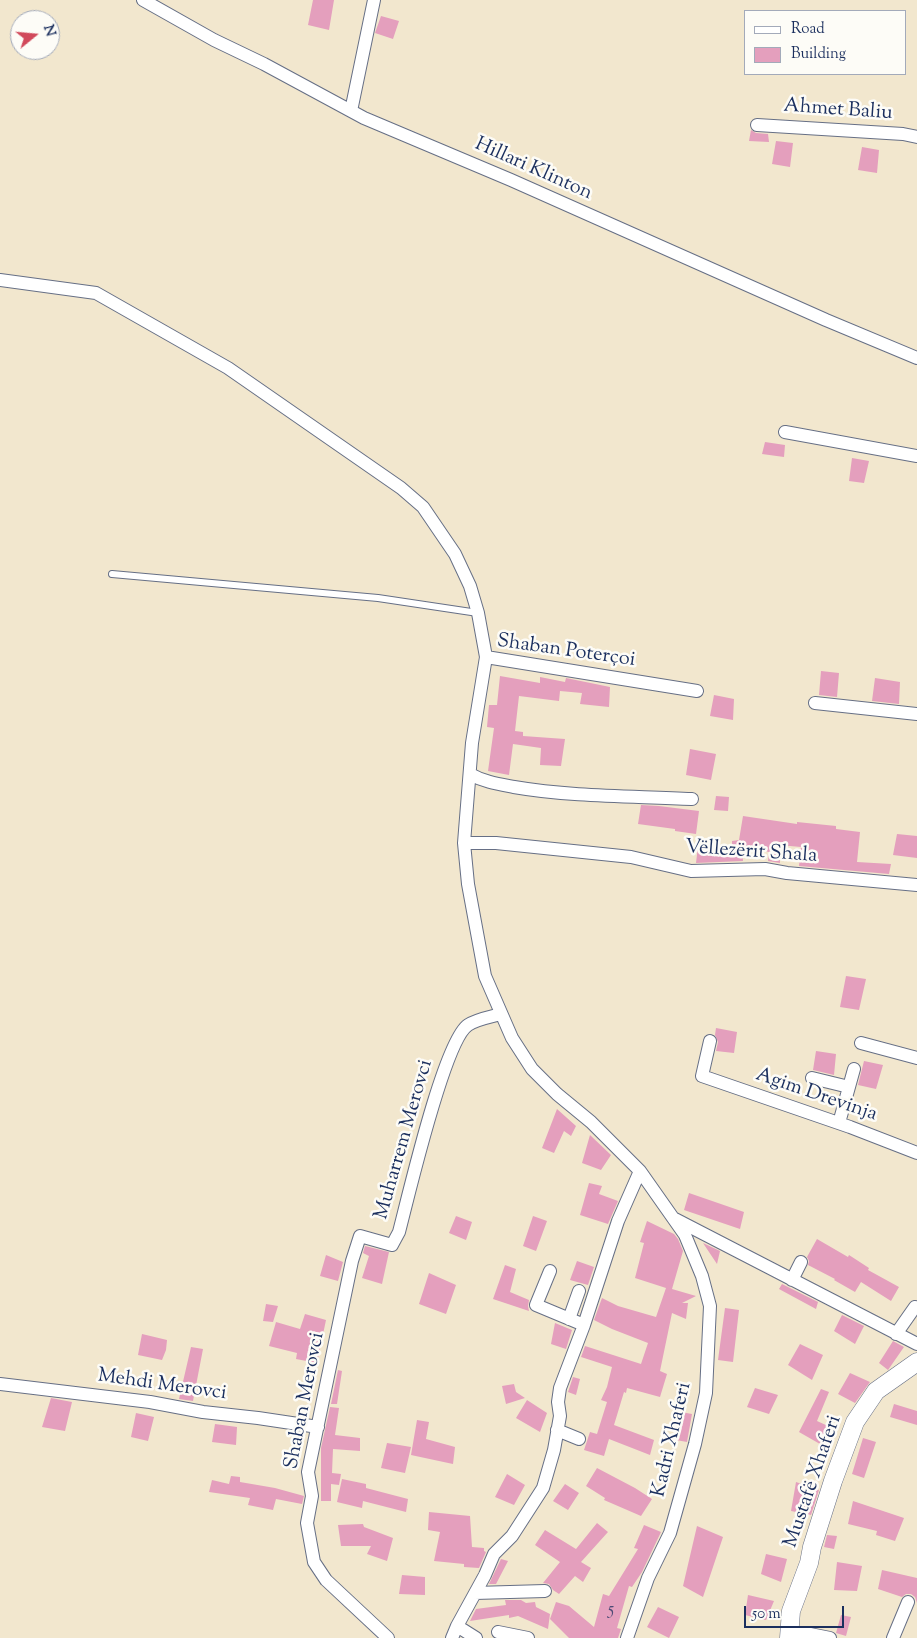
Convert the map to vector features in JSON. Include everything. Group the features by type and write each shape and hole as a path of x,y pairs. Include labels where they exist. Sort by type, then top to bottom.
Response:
{"street":[{"name":"Hillari Klinton","path":"142,0 214,40 264,64 351,111 826,320 917,358"},
{"path":"351,111 374,0"},
{"name":"Ahmet Baliu","path":"757,125 903,134 917,137"},
{"path":"0,280 96,293 228,368 401,488 423,507 454,554 470,586 478,613 486,656"},
{"path":"785,432 917,456"},
{"name":"Shaban Poterçoi","path":"501,1014 485,976 468,884 464,843 472,744 486,656 697,691"},
{"path":"815,703 917,714"},
{"path":"470,774 481,781 530,790 692,799"},
{"name":"Vëllezërit Shala","path":"464,843 496,843 631,857 691,871 765,869 788,873 917,885"},
{"name":"Kadri Xhaferi","path":"501,1014 512,1038 532,1069 557,1094 591,1122 640,1171 684,1235 702,1276 710,1306 706,1393 695,1444 670,1533 648,1578 627,1638"},
{"name":"Muharrem Merovci","path":"352,1261 360,1236 392,1245 399,1232 427,1125 449,1056 467,1026 501,1014"},
{"name":"Agim Drevinja","path":"710,1041 702,1076 839,1123 917,1153"},
{"path":"861,1043 917,1058"},
{"path":"839,1123 854,1069"},
{"path":"812,1078 849,1087"},
{"path":"452,1638 494,1554 512,1536 543,1488 558,1430 560,1388 584,1325 618,1221 640,1171"},
{"path":"673,1218 917,1344"},
{"name":"Shaban Merovci","path":"352,1261 308,1472 312,1496 306,1523 314,1562 326,1580 388,1638"},
{"path":"792,1280 801,1262"},
{"path":"550,1271 536,1305 584,1325"},
{"path":"569,1319 579,1291"},
{"path":"896,1334 915,1307"},
{"name":"Mustafë Xhaferi","path":"789,1636 791,1611 809,1563 824,1510 855,1422 876,1391 917,1362"},
{"name":"Mehdi Merovci","path":"0,1384 150,1402 203,1412 318,1427"},
{"path":"558,1430 580,1439"},
{"path":"475,1594 546,1591"},
{"path":"893,1638 908,1602"},
{"path":"457,1626 476,1638"},
{"path":"498,1632 528,1638"},
{"path":"789,1636 805,1633 830,1638"}],"lane":[{"path":"112,574 378,598 478,613"}],"building":[{"path":"313,0 334,0 329,30 308,25"},
{"path":"381,16 399,21 393,39 375,33"},
{"path":"751,130 756,133 768,134 769,142 749,141"},
{"path":"776,141 793,143 790,167 772,164"},
{"path":"862,147 879,150 877,173 858,170"},
{"path":"765,442 785,445 784,457 762,454"},
{"path":"852,458 869,461 864,483 849,481"},
{"path":"821,671 839,673 837,697 819,695"},
{"path":"500,676 540,683 540,677 565,682 566,678 610,687 609,707 580,704 582,693 560,691 559,701 519,696 515,731 523,732 523,736 565,739 561,766 540,765 541,748 513,744 509,775 488,771 494,728 487,727 489,705 497,705"},
{"path":"875,678 900,682 899,704 872,701"},
{"path":"714,695 734,699 733,720 710,716"},
{"path":"690,749 716,754 711,780 686,775"},
{"path":"716,796 729,797 728,811 714,810"},
{"path":"641,805 699,811 696,834 638,824"},
{"path":"743,816 797,824 797,822 836,826 836,829 860,832 857,862 891,864 889,874 799,866 801,847 779,845 780,863 768,861 769,852 742,846 743,861 696,863 698,846 732,847 732,841 739,840"},
{"path":"897,834 917,836 917,858 893,855"},
{"path":"846,976 866,979 859,1010 840,1007"},
{"path":"716,1028 737,1032 734,1053 716,1051 718,1042 715,1035"},
{"path":"816,1051 836,1054 834,1075 813,1070"},
{"path":"864,1061 883,1065 876,1089 858,1085"},
{"path":"557,1109 576,1126 571,1136 564,1131 554,1153 542,1148"},
{"path":"590,1135 611,1155 601,1170 582,1163"},
{"path":"589,1183 602,1186 599,1194 618,1201 608,1224 580,1215"},
{"path":"689,1193 744,1212 740,1229 684,1210"},
{"path":"456,1216 472,1222 466,1240 449,1233"},
{"path":"533,1216 547,1221 536,1251 523,1246"},
{"path":"647,1221 674,1234 683,1251 672,1289 696,1296 682,1303 688,1303 686,1319 672,1313 660,1371 667,1374 660,1397 627,1388 626,1393 624,1392 614,1425 654,1440 650,1455 609,1439 604,1456 584,1450 590,1432 597,1434 607,1402 601,1400 607,1387 612,1367 581,1357 585,1346 641,1364 648,1343 594,1320 602,1298 618,1306 656,1317 666,1288 635,1278 644,1243 640,1242"},
{"path":"817,1239 848,1257 849,1255 869,1268 868,1270 899,1287 891,1301 861,1282 855,1292 808,1265 807,1257"},
{"path":"703,1243 720,1251 717,1264"},
{"path":"365,1246 389,1252 382,1284 362,1278 369,1256 363,1253"},
{"path":"326,1255 343,1262 338,1281 320,1276"},
{"path":"577,1261 594,1267 588,1285 570,1280"},
{"path":"505,1265 516,1269 510,1292 529,1300 529,1311 493,1299"},
{"path":"429,1273 456,1285 446,1314 419,1304"},
{"path":"782,1284 818,1302 816,1309 779,1289"},
{"path":"266,1304 278,1306 273,1322 263,1321"},
{"path":"725,1308 739,1310 733,1362 718,1360"},
{"path":"305,1314 326,1320 317,1363 296,1359 297,1353 269,1346 276,1322 300,1329"},
{"path":"842,1315 864,1326 855,1344 834,1331"},
{"path":"555,1323 572,1330 566,1349 551,1344"},
{"path":"142,1334 167,1340 162,1360 138,1355"},
{"path":"893,1341 904,1347 888,1370 879,1363"},
{"path":"800,1344 823,1355 812,1380 788,1365"},
{"path":"191,1347 203,1349 193,1401 179,1399"},
{"path":"338,1370 342,1371 337,1404 331,1404"},
{"path":"850,1373 870,1382 855,1403 838,1394"},
{"path":"573,1377 580,1379 576,1395 568,1392"},
{"path":"514,1384 516,1392 525,1398 506,1404 502,1386"},
{"path":"755,1388 778,1395 769,1414 747,1407"},
{"path":"821,1389 829,1392 817,1421 828,1426 820,1444 799,1432"},
{"path":"51,1398 72,1402 65,1431 42,1427"},
{"path":"527,1400 547,1413 540,1432 516,1418"},
{"path":"894,1404 917,1411 917,1425 890,1417"},
{"path":"330,1407 339,1408 335,1435 360,1438 360,1451 333,1449 332,1473 341,1474 339,1485 331,1484 331,1501 321,1501 321,1448"},
{"path":"681,1412 692,1414 687,1442 676,1440"},
{"path":"136,1413 154,1417 148,1441 131,1437"},
{"path":"417,1420 429,1422 426,1439 455,1447 453,1464 411,1455"},
{"path":"215,1424 237,1427 236,1445 212,1442"},
{"path":"863,1438 876,1442 864,1478 852,1474"},
{"path":"387,1443 411,1447 405,1473 381,1468"},
{"path":"597,1468 652,1499 641,1516 604,1500 605,1498 586,1486"},
{"path":"507,1474 525,1485 514,1505 495,1497"},
{"path":"231,1476 240,1477 240,1482 275,1488 304,1496 302,1504 276,1499 273,1510 248,1505 250,1498 209,1492 212,1480 229,1484"},
{"path":"342,1479 366,1484 366,1488 408,1499 406,1512 363,1501 362,1508 337,1502"},
{"path":"796,1482 819,1490 811,1515 791,1511"},
{"path":"565,1484 579,1493 568,1510 553,1501"},
{"path":"853,1501 904,1518 895,1541 876,1535 877,1531 848,1524"},
{"path":"429,1512 470,1516 472,1547 484,1548 486,1552 479,1568 464,1567 464,1564 434,1561 440,1532 428,1530"},
{"path":"597,1523 608,1532 581,1562 591,1568 583,1582 575,1576 559,1594 549,1584 543,1583 560,1562 535,1545 545,1530 576,1549"},
{"path":"363,1524 364,1527 393,1538 387,1561 367,1554 371,1546 341,1546 338,1525"},
{"path":"644,1525 661,1532 642,1572 632,1587 629,1586 617,1628 621,1629 618,1638 569,1638 550,1619 556,1602 569,1606 594,1627 603,1594 609,1596 638,1549 634,1548"},
{"path":"697,1526 723,1537 703,1597 683,1586"},
{"path":"827,1535 837,1536 834,1549 824,1547"},
{"path":"766,1554 787,1559 781,1582 761,1574"},
{"path":"501,1559 508,1561 496,1584 489,1584"},
{"path":"837,1562 862,1566 857,1591 834,1590"},
{"path":"882,1570 917,1578 917,1603 915,1597 911,1594 906,1594 902,1597 878,1589"},
{"path":"402,1575 425,1577 425,1595 399,1594"},
{"path":"748,1595 774,1601 766,1620 745,1615"},
{"path":"505,1600 521,1600 526,1603 535,1602 536,1607 550,1614 548,1629 518,1616 509,1618 509,1615 470,1621 476,1609 506,1605"},
{"path":"658,1607 679,1617 669,1638 647,1627"},
{"path":"841,1615 851,1617 846,1636 836,1633"}]}
